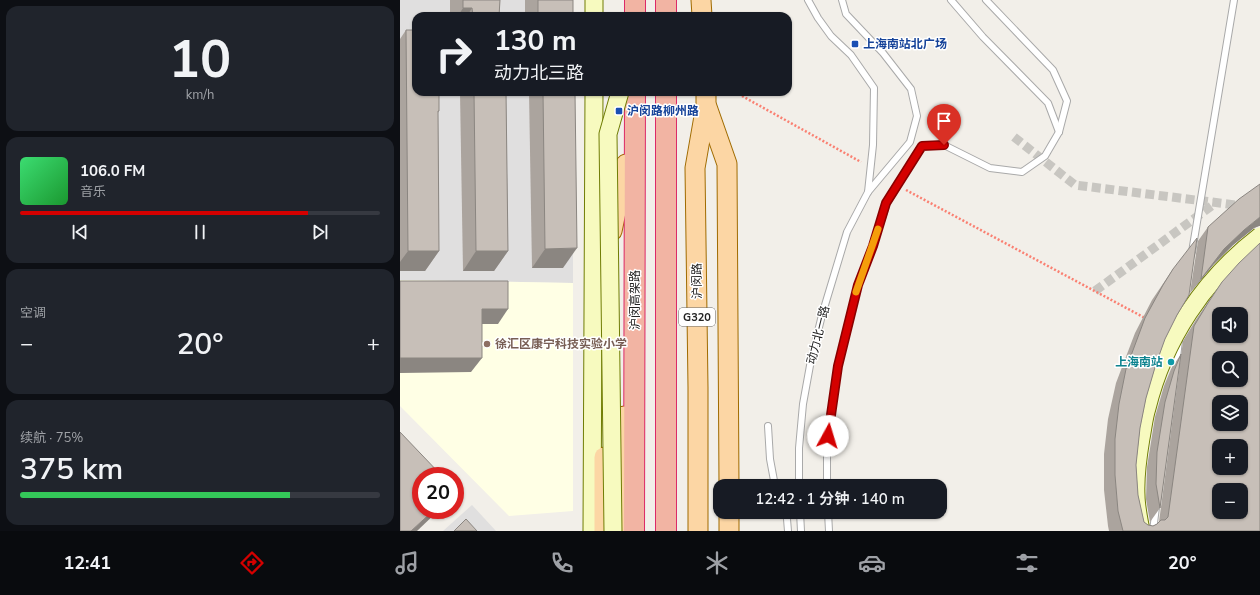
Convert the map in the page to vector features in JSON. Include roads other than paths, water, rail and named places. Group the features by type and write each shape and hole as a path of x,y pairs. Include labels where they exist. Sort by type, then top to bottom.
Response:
{"highway":[{"path":"666,0 666,12"},
{"name":"沪闵高架路","path":"634,531 635,96"},
{"path":"666,96 666,531"}],"main road":[{"path":"594,0 594,12"},
{"path":"661,12 670,0"},
{"path":"701,0 702,12"},
{"path":"592,531 594,96"},
{"path":"612,531 608,134 619,96"},
{"path":"624,531 626,164 628,96"},
{"name":"沪闵路","path":"706,98 726,164 729,479"},
{"name":"沪闵路","path":"698,531 695,168 706,98"},
{"path":"604,531 605,265 626,164"},
{"path":"1141,531 1136,495 1138,456 1146,408 1161,363 1177,330 1196,300 1219,272 1244,248 1260,236"},
{"path":"729,519 730,531"}],"lane":[{"path":"808,0 822,24 831,36 852,55 874,88 873,145 868,192"},
{"path":"842,0 846,14 883,53 911,89 916,116 910,142 868,192"},
{"path":"951,0 983,37 1048,103 1059,132"},
{"path":"827,479 827,450 838,366 858,285 873,246 886,203 922,146 944,145 990,168 1022,172 1045,156 1059,132 1067,101 1053,70 986,0"},
{"path":"1190,261 1234,0"},
{"name":"动力北一路","path":"799,479 799,448 811,360 822,315 847,232 868,192"},
{"path":"1174,377 1184,307"},
{"path":"768,426 770,459 774,479"},
{"path":"1153,531 1157,500"},
{"path":"788,519 788,531"},
{"path":"800,519 801,531"},
{"path":"828,519 829,531"}],"tunnel":[{"path":"1014,137 1075,185 1260,208"},
{"path":"1095,291 1217,202"}],"place":[{"name":"上海南站北广场","path":"855,44"},
{"name":"沪闵路柳州路","path":"619,111"},
{"name":"徐汇区康宁科技实验小学","path":"487,344"},
{"name":"上海南站","path":"1171,362"}]}
